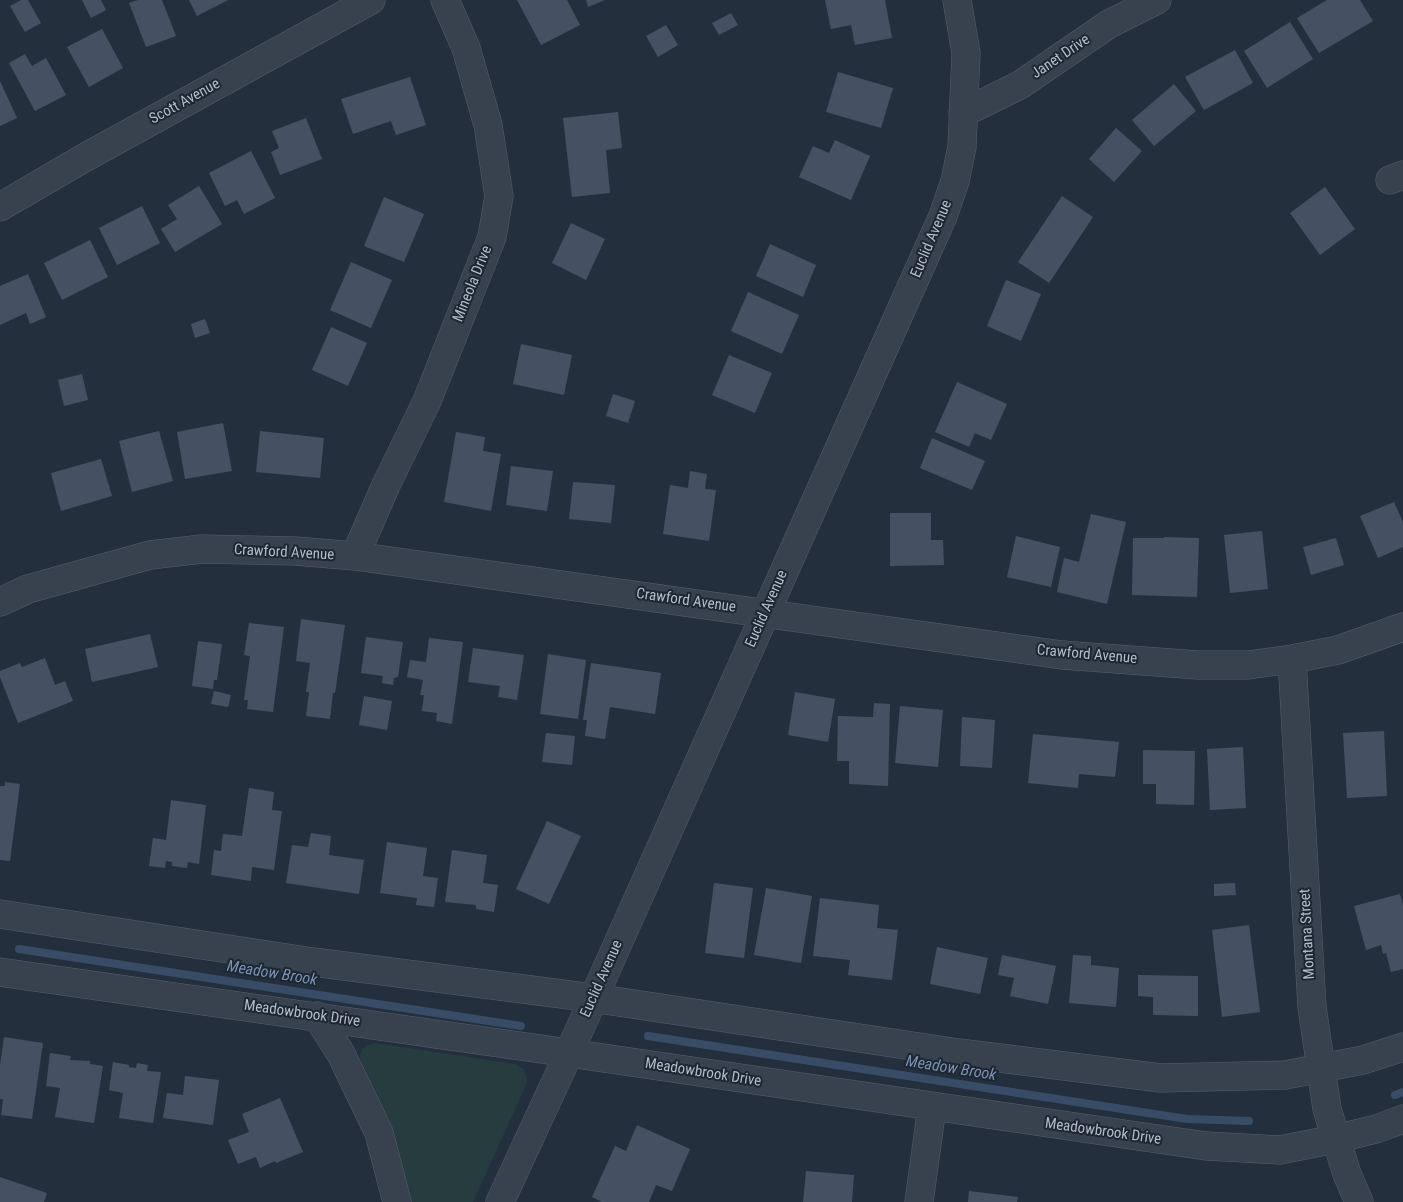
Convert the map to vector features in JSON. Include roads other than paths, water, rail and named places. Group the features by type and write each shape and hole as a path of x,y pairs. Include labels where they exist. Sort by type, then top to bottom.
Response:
{"street":[{"name":"Scott Avenue","path":"0,207 84,158 370,0"},
{"name":"Mineola Drive","path":"355,556 386,485 427,401 492,237 499,196 488,125 466,48 445,0"},
{"name":"Euclid Avenue","path":"500,1202 943,216 955,181 960,156 963,113 966,53 957,0"},
{"name":"Janet Drive","path":"963,113 1020,84 1109,24 1157,0"},
{"name":"Crawford Avenue","path":"0,602 28,589 150,555 202,549 355,556 1062,654 1198,665 1248,665 1292,659 1338,650 1403,627"},
{"name":"Montana Street","path":"1292,659 1312,1007 1327,1109 1347,1174 1359,1202"},
{"path":"0,914 313,962 592,998 959,1053 1161,1078 1285,1075 1363,1060 1403,1047"},
{"name":"Meadowbrook Drive","path":"0,972 569,1052 1206,1146 1280,1150 1376,1129 1403,1119"},
{"path":"317,1016 342,1054 379,1133 397,1202"},
{"path":"920,1202 932,1107"}],"waterway":[{"name":"Meadow Brook","path":"19,949 521,1026"},
{"name":"Meadow Brook","path":"648,1036 1187,1119 1249,1121"},
{"name":"Meadow Brook","path":"1395,1095 1403,1092"}]}
